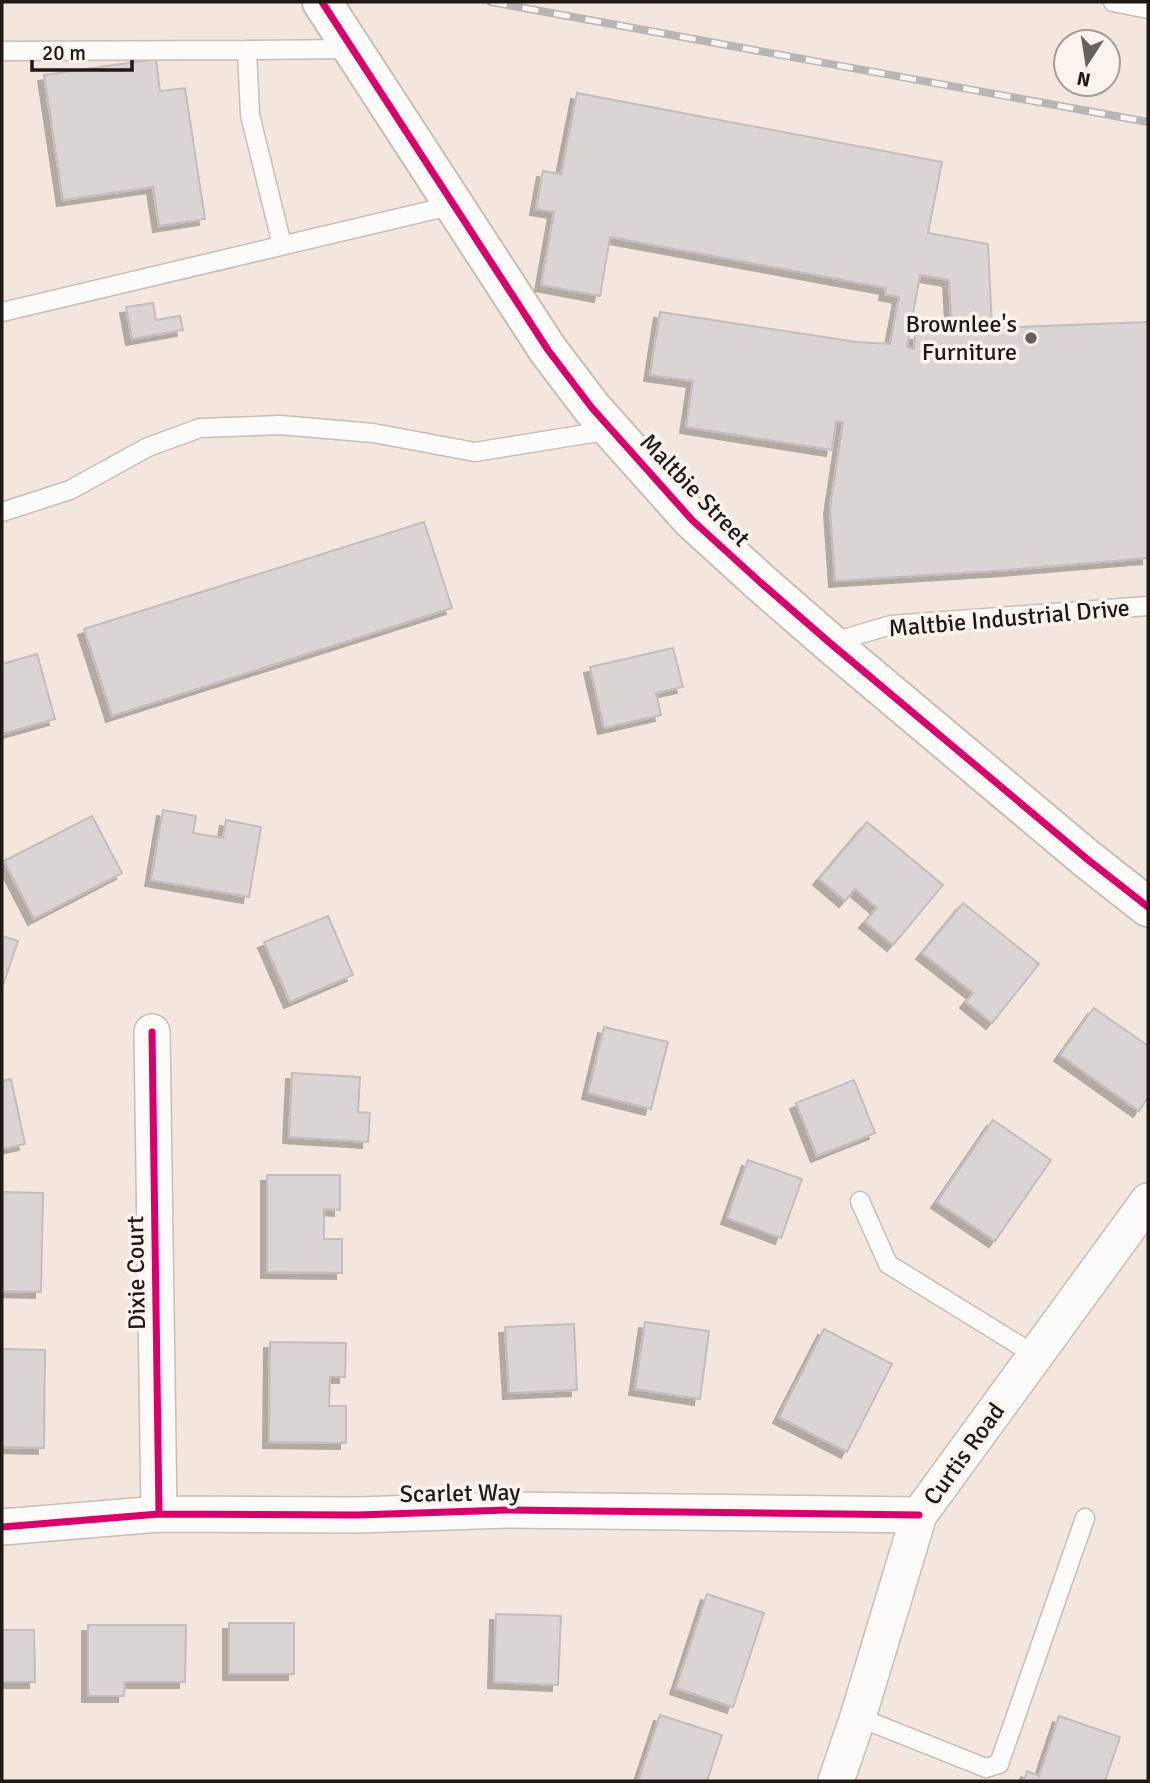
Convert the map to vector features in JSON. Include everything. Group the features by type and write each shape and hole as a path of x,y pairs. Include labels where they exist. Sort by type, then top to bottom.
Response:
{"street":[{"name":"Maltbie Street","path":"322,2 548,350 592,408 692,520 830,643 1148,907"},
{"name":"Dixie Court","path":"152,1032 159,1514"},
{"name":"Curtis Road","path":"836,1781 919,1515 1148,1201"},
{"name":"Scarlet Way","path":"2,1527 159,1514 358,1515 508,1510 919,1515"}],"lane":[{"path":"1113,2 1148,9"},
{"path":"2,51 353,49"},
{"path":"247,50 250,115 282,245"},
{"path":"2,312 454,205"},
{"path":"2,512 71,490 148,447 200,428 280,425 373,433 475,452 611,430"},
{"name":"Maltbie Industrial Drive","path":"830,643 891,625 1148,606"},
{"path":"860,1201 888,1264 1035,1355"},
{"path":"993,1781 1085,1518"},
{"path":"858,1717 986,1768 999,1764"}],"building":[{"path":"156,59 160,91 185,88 205,219 159,226 153,187 63,200 44,75"},
{"name":"Brownlee's Furniture","path":"577,93 942,162 928,233 988,244 992,328 1148,322 1148,558 835,581 830,508 843,422 836,421 832,450 686,427 693,381 650,375 660,312 856,342 890,344 899,297 885,294 886,288 610,237 600,296 541,285 554,212 536,209 543,171 561,174","holes":["920,275 949,280 952,332 915,334 914,349 907,347"]},
{"path":"153,303 156,320 180,316 183,330 132,339 126,307"},
{"path":"424,522 452,608 112,716 84,629"},
{"path":"673,648 683,687 656,693 661,715 604,728 590,667"},
{"path":"37,654 55,719 2,734 2,664"},
{"path":"163,810 196,816 193,833 223,838 226,820 261,827 249,897 151,880"},
{"path":"92,816 122,873 34,919 4,861"},
{"path":"867,822 943,885 893,945 865,922 877,908 855,889 845,901 819,879"},
{"path":"963,903 1039,964 992,1023 966,1002 973,993 922,953"},
{"path":"328,916 353,975 290,1002 264,942"},
{"path":"2,936 18,941 2,988"},
{"path":"1094,1008 1148,1046 1148,1097 1139,1111 1060,1055"},
{"path":"604,1027 668,1042 651,1109 588,1093"},
{"path":"292,1073 360,1077 358,1112 370,1113 368,1142 289,1137"},
{"path":"11,1079 25,1144 2,1149 2,1081"},
{"path":"854,1080 875,1133 817,1156 796,1103"},
{"path":"993,1120 1051,1160 995,1241 937,1202"},
{"path":"748,1160 802,1179 781,1238 727,1218"},
{"path":"267,1175 340,1175 340,1210 324,1209 324,1239 342,1239 342,1273 267,1272"},
{"path":"2,1192 43,1193 41,1292 2,1291"},
{"path":"645,1322 709,1331 700,1399 635,1389"},
{"path":"574,1324 577,1390 509,1393 505,1327"},
{"path":"824,1329 892,1364 847,1452 779,1417"},
{"path":"270,1342 346,1343 345,1377 330,1377 329,1406 346,1406 346,1443 269,1442"},
{"path":"2,1349 45,1350 44,1448 2,1447"},
{"path":"707,1594 764,1613 733,1707 676,1688"},
{"path":"496,1614 561,1616 558,1685 494,1682"},
{"path":"229,1623 294,1623 294,1674 229,1674"},
{"path":"88,1625 186,1625 185,1682 125,1682 124,1696 88,1696"},
{"path":"2,1630 34,1630 35,1682 2,1682"},
{"path":"660,1715 722,1735 707,1781 638,1781"},
{"path":"1059,1716 1120,1737 1105,1781 1024,1781 1027,1771 1039,1776"}],"railway":[{"path":"491,2 1148,122"}],"cycle path":[{"path":"322,2 548,350 592,408 692,520 830,643 1148,907"},
{"path":"152,1032 159,1514"},
{"path":"2,1527 159,1514 358,1515 507,1510 919,1515"}],"place":[{"name":"Brownlee's Furniture","path":"1031,338"}]}
